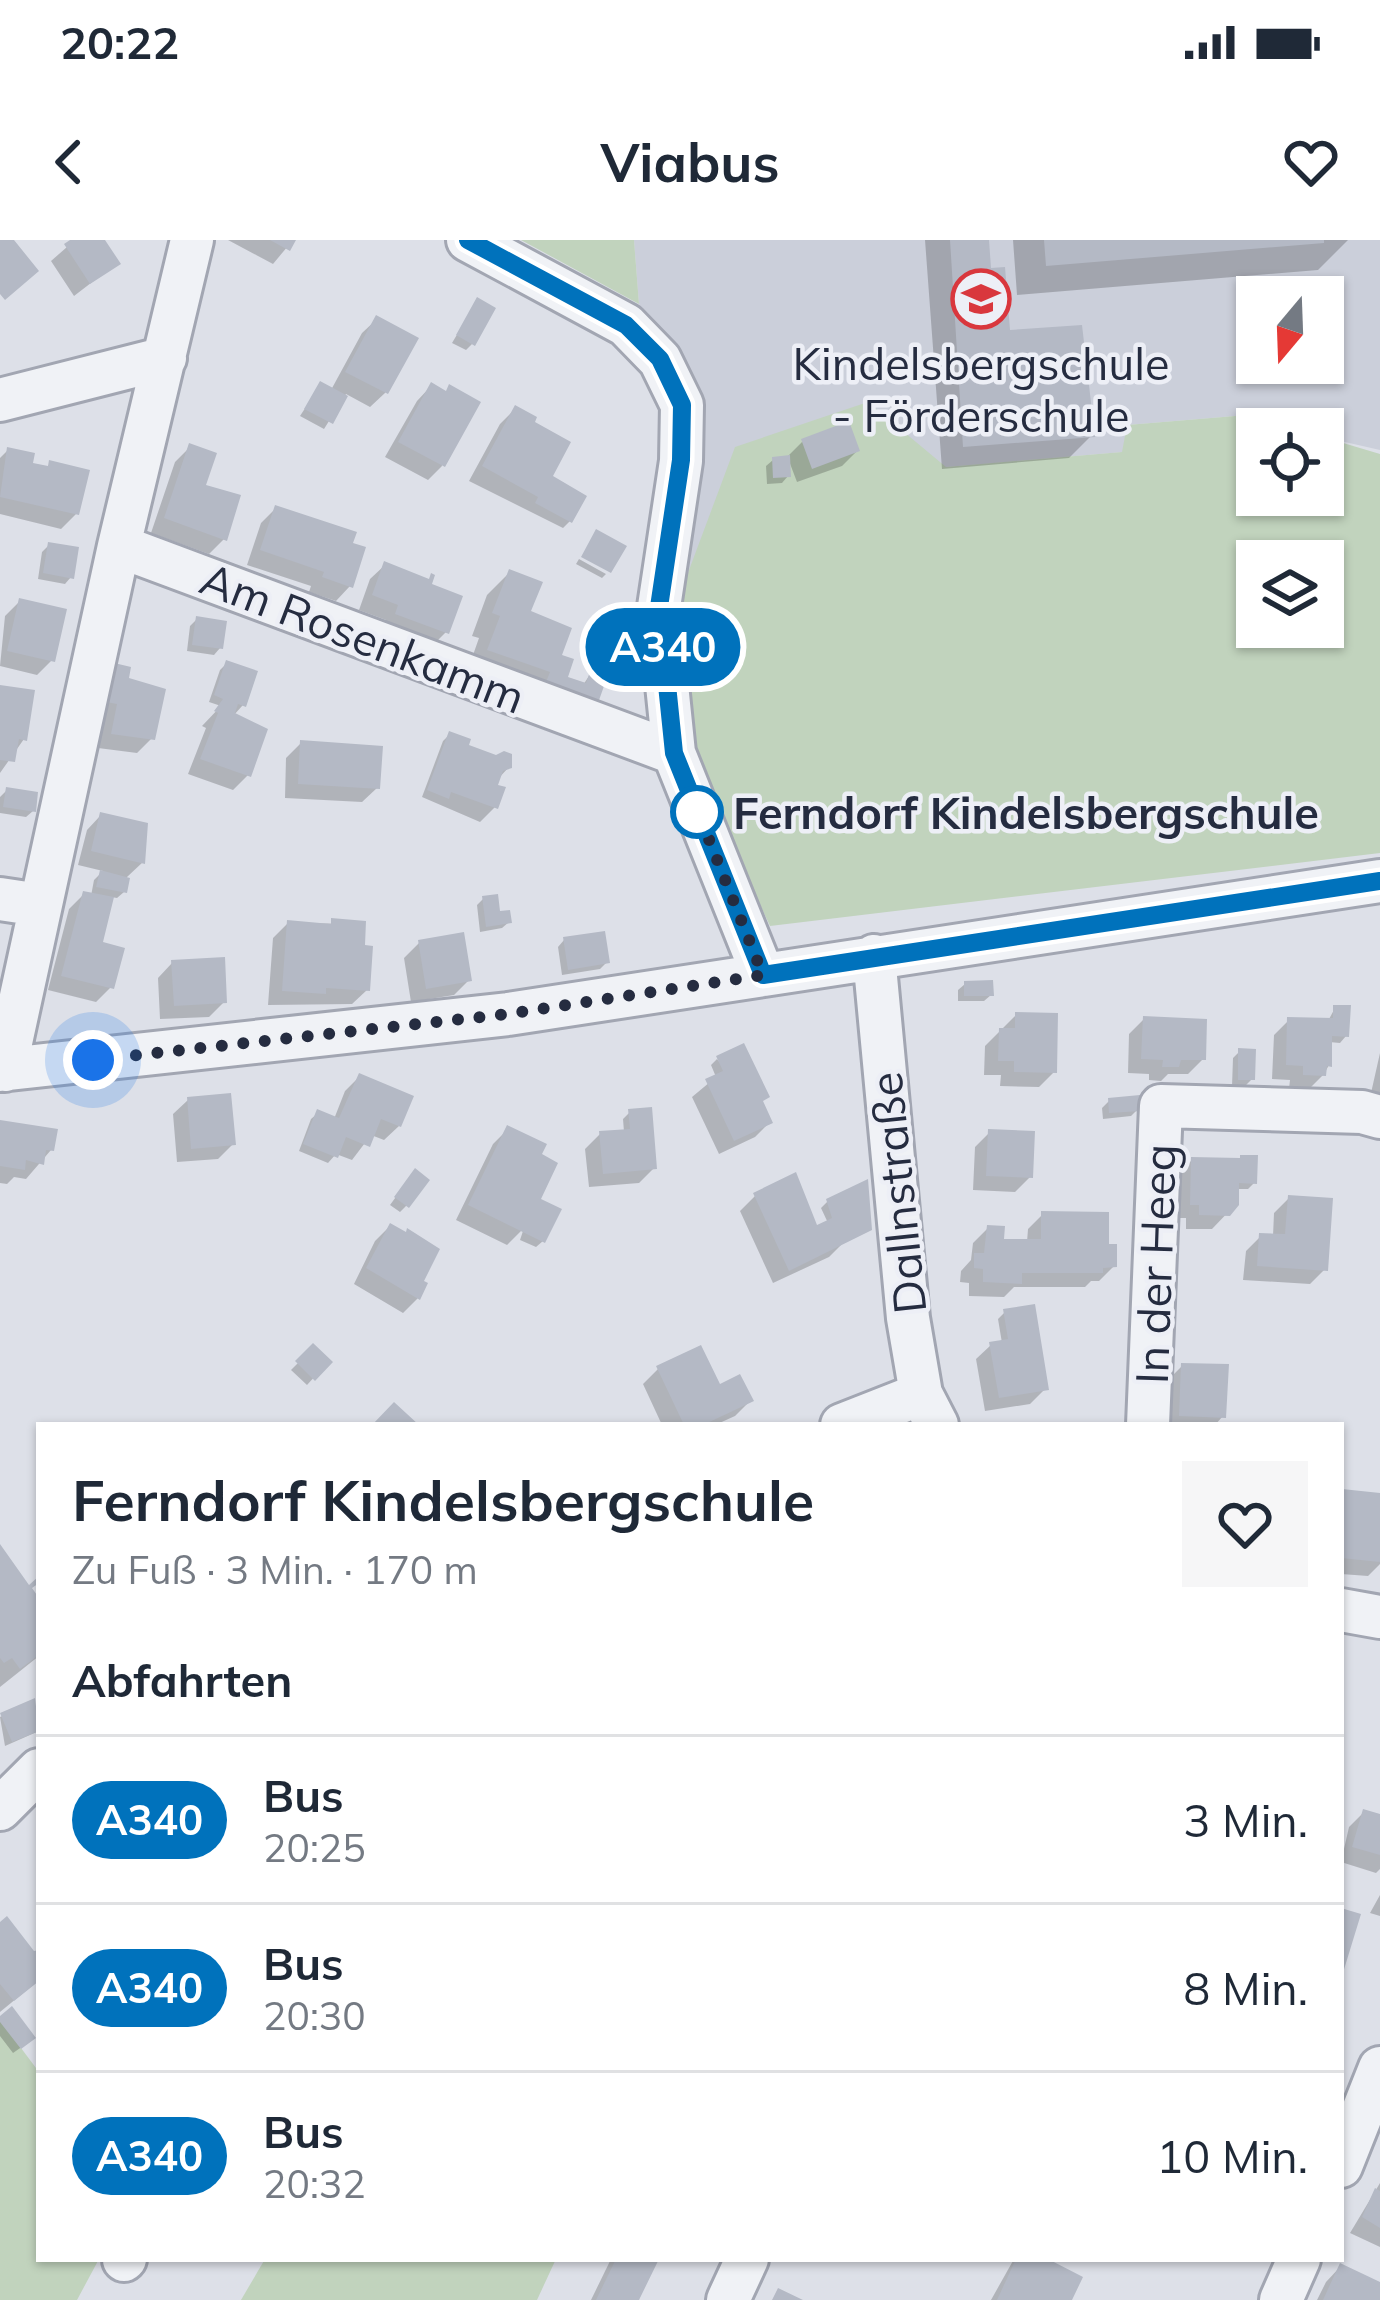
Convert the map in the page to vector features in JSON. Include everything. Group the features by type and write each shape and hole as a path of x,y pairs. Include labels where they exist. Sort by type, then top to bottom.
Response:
{"street":[{"path":"192,240 119,545 20,902 2,1070 508,1014 1380,881"},
{"path":"468,240 626,325 660,359 682,405 681,460 659,607 674,753 763,975"},
{"path":"0,400 165,358"},
{"name":"Am Rosenkamm","path":"119,545 674,753"},
{"name":"Dallnstraße","path":"874,956 908,1318 929,1409"},
{"name":"In der Heeg","path":"1148,1422 1161,1106 1362,1112 1380,1117"},
{"path":"858,1422 929,1409"},
{"path":"1344,1611 1380,1617"},
{"path":"0,1809 36,1773"},
{"path":"1344,2156 1363,2093"},
{"path":"728,2300 746,2262"},
{"path":"1281,2300 1298,2262"}],"shaded area":[{"path":"634,240 1380,240 1380,450 1344,442 1344,408 1236,408 1236,416 1127,425 1123,452 946,467 673,613 696,394 639,304"}],"green space":[{"path":"521,240 634,240 639,304"},
{"path":"868,402 946,467 1122,452 1127,425 1236,416 1236,516 1344,516 1344,443 1380,454 1380,853 770,926 685,744 673,613 735,447"},
{"path":"0,2020 36,2068 36,2262 97,2262 77,2300 0,2300"},
{"path":"263,2262 555,2262 537,2300 241,2300"}],"building":[{"path":"0,240 14,240 39,271 5,300 0,294"},
{"path":"105,240 121,264 90,284 64,244"},
{"path":"270,240 296,240 290,251"},
{"path":"950,240 989,240 991,268 1005,267 1010,330 1082,325 1095,437 963,447"},
{"path":"1044,240 1324,240 1324,243 1046,266"},
{"path":"477,297 496,308 475,346 456,335"},
{"path":"376,315 419,338 388,394 345,372"},
{"path":"320,381 348,396 333,424 304,409"},
{"path":"431,382 446,391 449,384 481,402 445,467 398,442"},
{"path":"515,405 571,442 553,476 587,496 572,523 535,503 538,497 482,466"},
{"path":"849,421 860,451 812,469 801,439"},
{"path":"189,443 217,453 206,485 241,495 227,541 164,518"},
{"path":"7,447 35,453 33,463 48,466 49,460 90,470 79,515 0,497"},
{"path":"790,455 791,477 773,478 772,457"},
{"path":"275,505 357,532 353,543 366,547 353,588 322,577 324,572 260,550"},
{"path":"596,529 627,546 611,573 581,557"},
{"path":"48,542 79,547 74,579 43,573"},
{"path":"384,561 429,579 431,573 435,575 432,584 463,596 449,634 395,614 398,605 372,595"},
{"path":"509,569 543,582 531,611 572,628 562,655 574,659 568,677 586,683 592,666 609,672 598,703 542,692 550,672 487,650 500,616 492,613"},
{"path":"19,598 67,609 55,662 7,651"},
{"path":"196,616 227,621 223,649 192,645"},
{"path":"226,660 258,671 246,707 238,704 235,713 268,729 251,777 200,759 218,713 214,711 223,699 214,695"},
{"path":"110,662 131,667 129,678 166,689 155,740 111,734 117,704 101,701"},
{"path":"0,685 35,690 27,741 19,739 15,762 0,760"},
{"path":"449,731 496,755 512,754 512,768 503,771 498,785 506,787 498,809 451,792 449,799 427,790"},
{"path":"300,740 383,746 380,789 298,784"},
{"path":"6,787 38,792 36,812 3,807"},
{"path":"100,812 148,823 145,864 91,851"},
{"path":"100,870 130,878 127,893 96,887"},
{"path":"83,891 114,897 103,942 125,948 114,989 61,976"},
{"path":"498,894 500,911 510,910 512,923 486,927 482,896"},
{"path":"331,918 366,921 365,945 373,946 370,991 282,991 287,920 331,924"},
{"path":"605,931 610,963 568,970 563,937"},
{"path":"464,932 472,981 426,989 418,940"},
{"path":"225,957 227,1003 174,1006 171,960"},
{"path":"993,980 994,996 964,996 964,981"},
{"path":"1333,1005 1351,1005 1349,1037 1332,1036 1332,1067 1327,1066 1326,1076 1303,1075 1303,1066 1286,1065 1287,1017 1333,1018"},
{"path":"1015,1012 1058,1013 1057,1073 1014,1072 1014,1061 998,1061 999,1028 1015,1028"},
{"path":"1143,1016 1207,1019 1206,1060 1181,1060 1179,1067 1162,1067 1163,1060 1141,1059"},
{"path":"744,1043 770,1097 763,1101 773,1123 734,1141 705,1079 723,1071 716,1056"},
{"path":"1238,1048 1256,1049 1255,1080 1238,1080"},
{"path":"359,1073 414,1096 401,1127 381,1119 370,1147 346,1137 338,1158 303,1144 317,1109 339,1118"},
{"path":"231,1093 236,1145 191,1149 187,1097"},
{"path":"1140,1095 1141,1111 1109,1113 1108,1098"},
{"path":"652,1107 657,1169 603,1174 599,1131 630,1129 628,1109"},
{"path":"0,1120 58,1129 54,1151 46,1150 44,1165 26,1160 25,1170 0,1166"},
{"path":"507,1125 547,1144 542,1154 558,1163 541,1199 562,1209 545,1243 468,1205"},
{"path":"988,1129 1035,1131 1033,1178 986,1176"},
{"path":"1258,1155 1257,1184 1239,1183 1239,1205 1230,1216 1199,1215 1199,1205 1190,1205 1191,1157"},
{"path":"415,1168 430,1180 409,1208 394,1197"},
{"path":"796,1172 817,1225 832,1218 826,1199 868,1179 872,1230 789,1271 753,1193"},
{"path":"1288,1195 1333,1198 1328,1271 1257,1266 1259,1233 1285,1234"},
{"path":"1041,1211 1109,1212 1109,1244 1117,1244 1117,1267 1103,1268 1103,1273 1022,1273 1022,1284 983,1282 983,1269 974,1268 974,1253 984,1253 987,1225 1005,1226 1004,1239 1041,1239"},
{"path":"390,1223 440,1249 420,1300 366,1268"},
{"path":"1035,1304 1049,1390 999,1398 989,1342 1008,1339 1003,1309"},
{"path":"313,1343 333,1362 315,1381 295,1361"},
{"path":"701,1345 720,1384 740,1374 754,1401 709,1422 683,1422 656,1366"},
{"path":"1181,1363 1229,1364 1226,1418 1179,1416"},
{"path":"394,1402 416,1422 375,1422"},
{"path":"1344,1489 1380,1493 1380,1562 1344,1558"},
{"path":"0,1544 29,1585 36,1579 32,1588 36,1594 36,1657 20,1669 12,1658 4,1663 0,1658"},
{"path":"35,1698 36,1732 12,1742 0,1713"},
{"path":"1363,1809 1380,1814 1380,1855 1352,1847"},
{"path":"1344,1909 1361,1914 1344,1969"},
{"path":"7,1916 36,1951 36,1983 14,2001 0,1984 0,1922"},
{"path":"12,2006 36,2038 21,2049 0,2022"},
{"path":"1375,2188 1380,2191 1380,2228 1362,2217"},
{"path":"615,2262 658,2262 639,2300 596,2300"},
{"path":"1015,2262 1054,2262 1083,2277 1072,2300 997,2300"},
{"path":"1340,2263 1380,2282 1380,2300 1323,2300"},
{"path":"778,2288 803,2300 772,2300"}],"bus line":[{"name":"A340","path":"468,240 626,325 660,359 682,405 681,460 659,607 674,753 763,975 1380,881"}],"place":[{"name":"Kindelsbergschule - Förderschule","path":"981,299"},
{"name":"Ferndorf Kindelsbergschule","path":"697,812"}],"route":[{"path":"93,1060 508,1014 763,975 692,797 697,812"}]}
